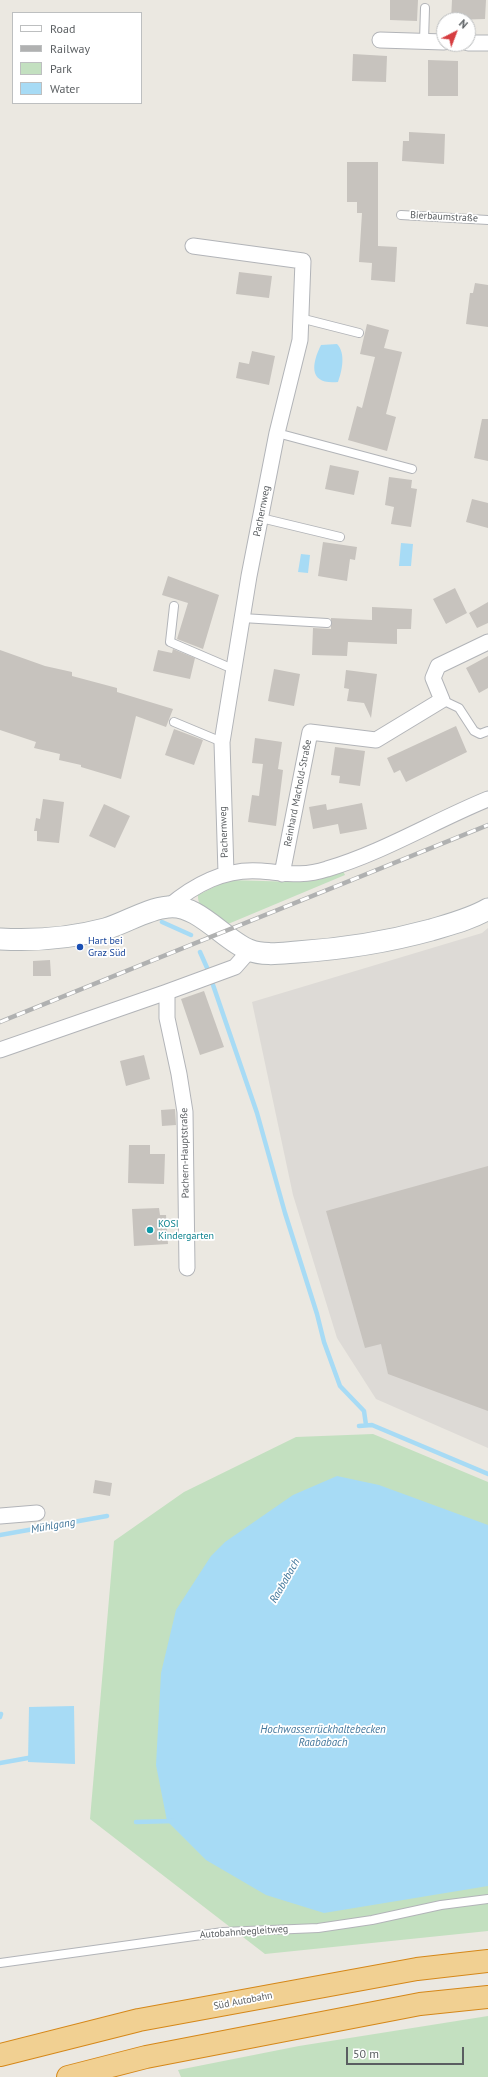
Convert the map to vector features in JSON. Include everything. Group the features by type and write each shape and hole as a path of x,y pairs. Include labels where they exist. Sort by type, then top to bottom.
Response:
{"highway":[{"name":"Süd Autobahn","path":"0,2055 139,2020 417,1968 488,1962"},
{"path":"68,2077 146,2058 420,2004 488,1997"}],"main road":[{"path":"0,938 34,940 105,929 150,911 168,907 184,909 201,917 250,950 272,954 336,950 401,938 458,922 488,909"}],"street":[{"path":"380,40 436,42"},
{"path":"476,43 488,43"},
{"name":"Pachernweg","path":"193,246 303,261 300,340 277,433 260,518 233,669 222,742 226,873"},
{"path":"442,700 432,678 438,666 488,642"},
{"name":"Reinhard Machold-Straße","path":"282,874 310,732 376,740 442,700"},
{"path":"168,907 202,882 226,873 260,871 282,874 309,875 351,861 394,844 456,812 488,799"},
{"path":"0,1050 236,967 250,950"},
{"name":"Pachern-Hauptstraße","path":"167,992 167,1018 179,1074 185,1112 187,1268"},
{"path":"0,1516 37,1513"}],"lane":[{"path":"424,41 425,8"},
{"name":"Bierbaumstraße","path":"401,215 488,220"},
{"path":"300,318 359,333"},
{"path":"277,433 412,469"},
{"path":"260,518 340,537"},
{"path":"174,606 170,642 233,669"},
{"path":"242,618 327,623"},
{"path":"442,700 459,708 474,731 480,734 488,731"},
{"path":"174,722 222,742"},
{"name":"Autobahnbegleitweg","path":"0,1963 222,1932 318,1928 372,1920 441,1905 488,1899"}],"shaded area":[{"path":"488,928 488,1448 376,1399 337,1338 293,1195 252,1002 482,933"}],"green space":[{"path":"343,871 345,875 228,924 224,924 206,912 198,900 198,895 228,880 298,882 318,880"},
{"name":"Hochwasserrückhaltebecken Raababach","path":"373,1434 488,1482 488,1931 265,1954 90,1819 114,1541 184,1492 296,1437"},
{"path":"488,2016 488,2077 181,2077 178,2070 299,2046"}],"water":[{"path":"337,344 342,352 342,368 338,382 322,380 317,377 314,366 318,352 321,345"},
{"path":"401,543 413,544 411,566 399,566"},
{"path":"301,554 310,555 308,573 298,572"},
{"name":"Hochwasserrückhaltebecken Raababach","path":"337,1476 379,1485 488,1525 488,1886 324,1913 266,1895 206,1860 167,1821 156,1765 161,1673 176,1610 211,1556 225,1542 293,1495"},
{"path":"74,1706 75,1764 28,1762 29,1707"}],"building":[{"path":"390,0 418,0 417,21 390,20"},
{"path":"452,0 486,0 485,19 476,19 476,12 451,12"},
{"path":"353,54 387,56 386,82 352,81"},
{"path":"428,60 458,61 458,96 428,96"},
{"path":"409,132 445,134 444,164 402,161 403,141 409,141"},
{"path":"347,162 378,162 378,246 397,247 395,282 371,280 372,263 359,262 362,213 357,213 357,202 347,202"},
{"path":"239,272 272,276 269,298 236,294"},
{"path":"475,283 488,285 488,327 466,324 470,293 473,293"},
{"path":"367,324 389,330 384,348 402,352 386,414 396,417 387,451 348,440 357,406 362,408 375,357 360,354"},
{"path":"252,351 275,356 269,385 236,378 239,362 249,364"},
{"path":"482,419 488,419 488,461 474,458"},
{"path":"330,465 359,471 354,495 325,489"},
{"path":"389,477 412,480 411,488 417,489 411,527 391,524 394,507 385,505"},
{"path":"472,499 488,503 488,528 466,522"},
{"path":"323,542 357,547 355,560 350,559 347,581 318,576"},
{"path":"168,576 219,595 203,649 177,639 188,603 162,595"},
{"path":"455,588 467,613 446,624 433,599"},
{"path":"488,602 488,623 477,628 469,613"},
{"path":"372,607 412,609 411,629 397,629 397,644 348,642 347,656 312,655 313,628 331,629 331,618 372,620"},
{"path":"173,649 195,658 190,679 153,671 158,650 172,653"},
{"path":"0,650 45,666 72,672 72,676 117,688 117,692 173,709 166,727 136,716 121,779 81,767 81,765 59,760 60,754 34,748 36,742 0,730"},
{"path":"488,656 488,688 479,693 466,668"},
{"path":"274,669 300,674 294,706 268,701"},
{"path":"346,670 377,674 371,718 364,703 347,701 349,689 344,688"},
{"path":"456,726 467,752 406,782 400,770 394,773 387,758"},
{"path":"174,729 203,740 194,765 165,755"},
{"path":"255,738 282,742 278,769 283,770 276,826 248,822 252,795 259,796 263,764 252,763"},
{"path":"335,747 365,751 360,786 339,783 340,776 331,775"},
{"path":"43,799 64,802 59,843 37,841 37,831 34,831 36,818 40,819"},
{"path":"362,803 367,829 340,834 338,824 313,829 309,807 326,804 327,810"},
{"path":"104,804 130,816 115,848 89,836"},
{"path":"50,960 51,976 33,976 33,961"},
{"path":"204,991 224,1047 200,1055 181,999"},
{"path":"144,1055 150,1079 126,1086 120,1061"},
{"path":"175,1109 176,1125 162,1126 161,1110"},
{"path":"129,1145 150,1145 150,1154 165,1154 164,1184 128,1183"},
{"path":"488,1166 488,1411 388,1374 381,1344 365,1348 326,1211"},
{"name":"KOSI Kindergarten","path":"159,1208 160,1215 166,1215 168,1244 134,1246 132,1209"},
{"path":"95,1480 112,1483 110,1496 93,1493"}],"waterway":[{"path":"162,922 191,935"},
{"path":"200,952 208,970"},
{"path":"212,982 257,1113 285,1213 317,1314 324,1342 340,1386 364,1411 366,1425"},
{"path":"359,1426 372,1425 488,1474"},
{"name":"Mühlgang","path":"0,1535 107,1516"},
{"path":"0,1763 28,1758"},
{"name":"Raababach","path":"136,1822 174,1821"}],"railway":[{"path":"0,1022 488,825"}],"place":[{"name":"Hart bei Graz Süd","path":"80,947"},
{"name":"KOSI Kindergarten","path":"150,1230"}]}
